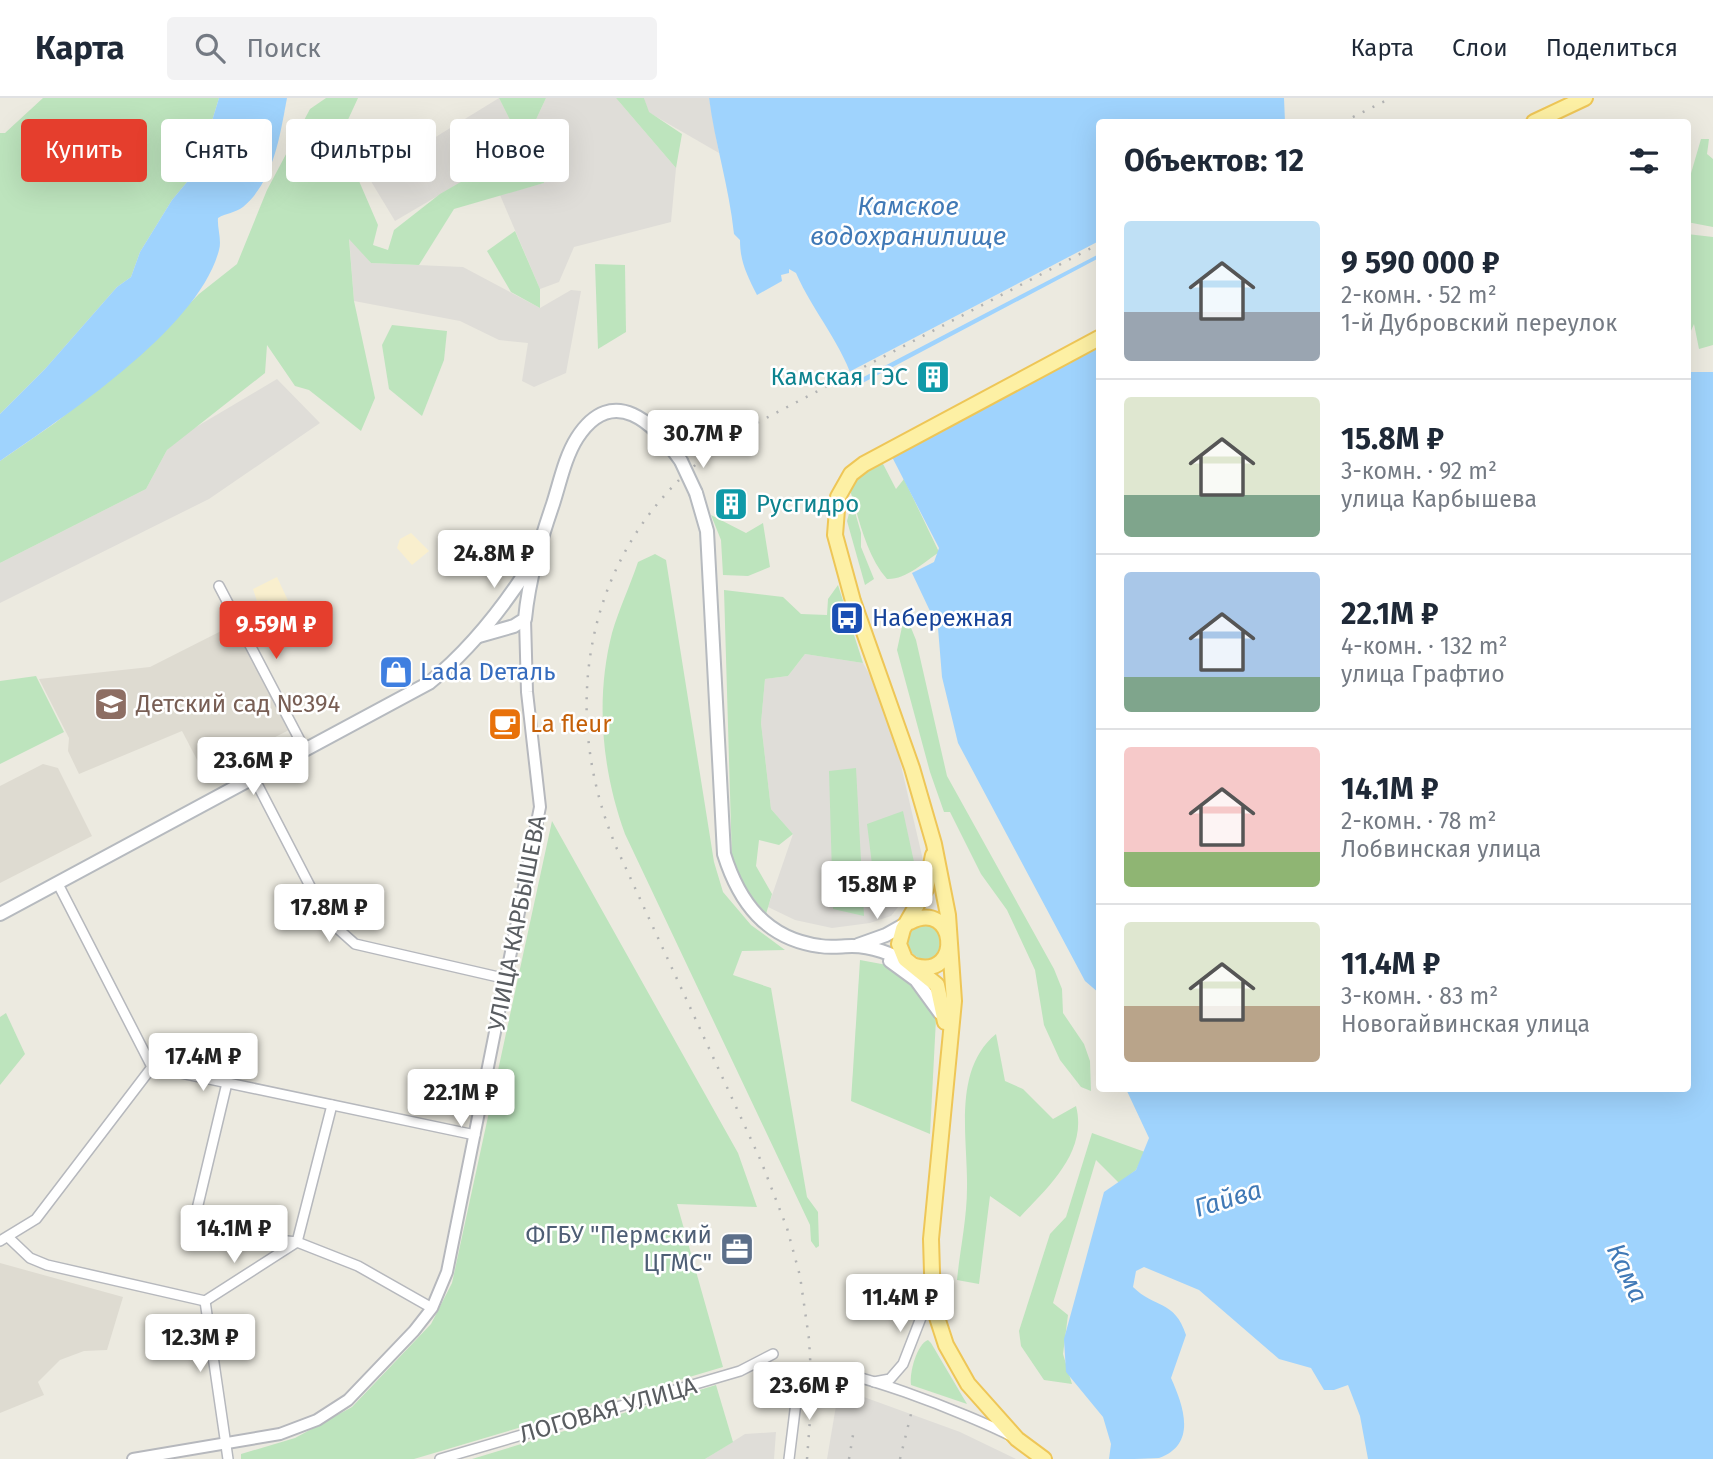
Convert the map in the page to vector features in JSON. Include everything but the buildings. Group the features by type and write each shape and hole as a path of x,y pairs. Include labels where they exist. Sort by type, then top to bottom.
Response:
{"main road":[{"path":"1540,119 1585,98"},
{"path":"1044,1459 1017,1439 977,1396 960,1372 941,1334 931,1292 931,1239 947,1044 954,992 947,903 934,844 884,683 848,587 835,535 838,497 851,474 889,450 1096,340"},
{"name":"УЛИЦА КАРБЫШЕВА","path":"526,619 534,559 577,439 595,418 621,412 641,417 659,431 681,461 696,493 707,531 724,854 734,886 765,922 789,938 818,946 855,946 884,952 913,965"},
{"path":"1,911 58,884 429,683 475,638 508,600 534,559"},
{"path":"508,600 527,603"},
{"path":"475,638 526,619"},
{"path":"934,844 930,878 910,922 900,934 899,944 902,954 929,976 940,990 947,1044"},
{"path":"910,922 923,917 932,918 943,926 949,939 947,952 939,963 926,967 913,965"},
{"name":"УЛИЦА КАРБЫШЕВА","path":"855,946 886,935 910,922"},
{"path":"855,946 884,958 916,980 935,1003 944,1020 947,1044"}],"street":[{"path":"219,586 305,750"},
{"name":"УЛИЦА КАРБЫШЕВА","path":"133,1459 280,1434 317,1420 348,1400 432,1308 447,1272 540,807 525,642 526,619"},
{"path":"505,629 525,642"},
{"path":"254,778 327,919 337,931 355,944 507,979"},
{"path":"58,884 152,1067"},
{"path":"152,1067 475,1135"},
{"path":"152,1067 36,1219 5,1240 30,1258 47,1265 205,1301 297,1242 332,1105"},
{"path":"227,1083 197,1209 206,1218 275,1240 297,1242 359,1266 432,1308"},
{"path":"871,1382 890,1379 904,1364 931,1292"},
{"path":"205,1301 229,1459"},
{"name":"ЛОГОВАЯ УЛИЦА","path":"440,1459 740,1371 773,1354"},
{"path":"789,1459 798,1382 803,1371 816,1367 871,1382 982,1421 1017,1439"}],"shaded area":[{"path":"499,98 510,119 465,119"},
{"path":"546,98 616,98 676,168 671,222 574,247 559,282 540,289 500,195 544,182 569,182 569,119 536,119"},
{"path":"644,98 709,98 719,153 648,112"},
{"path":"450,128 450,182 462,182 395,221 371,182 436,182 436,137"},
{"path":"349,237 371,263 463,267 540,308 571,290 581,291 566,373 534,387 522,381 528,343 499,340 460,321 354,301"},
{"path":"277,379 320,423 209,499 0,603 0,563 146,489 167,450 186,433"},
{"path":"233,625 291,729 204,773 182,731 79,774 68,751 69,738 39,679 150,667"},
{"path":"805,654 863,663 871,677 899,757 923,860 914,887 891,916 870,923 832,928 795,920 768,907 793,834 771,809 761,723 765,679 788,676"},
{"path":"43,764 58,768 92,836 0,883 0,786"},
{"path":"0,1263 123,1297 107,1350 84,1351 60,1360 38,1382 44,1395 0,1413"},
{"path":"839,1388 960,1432 1016,1459 827,1459"},
{"path":"776,1432 774,1459 705,1459 745,1434"}],"green space":[{"path":"43,98 219,98 213,119 161,119 161,182 187,182 172,200 140,252 131,277 117,287 45,369 0,414 0,133 5,133"},
{"path":"326,98 358,98 348,119 305,119 310,109"},
{"path":"499,98 546,98 536,119 510,119"},
{"path":"616,98 644,98 649,112 682,134 676,168"},
{"path":"1701,139 1709,139 1707,154 1713,159 1713,227 1691,223 1691,173"},
{"path":"286,154 286,182 359,182 378,225 373,245 388,250 394,230 440,194 461,182 544,183 454,209 419,265 371,263 349,239 354,301 375,398 361,431 309,390 295,386 267,345 265,373 167,450 146,489 0,563 0,461 55,423 132,362 199,294 237,264"},
{"path":"515,231 540,289 540,308 511,292 487,251"},
{"path":"1691,234 1713,237 1713,345 1699,349 1694,324 1691,331"},
{"path":"595,264 625,265 626,332 598,349"},
{"path":"392,325 447,331 444,360 422,416 389,389 382,345"},
{"path":"881,460 896,489 904,479 939,552 914,570 894,579 887,579 873,558 849,487 860,473"},
{"path":"850,510 855,512 861,533 861,547 874,579 865,585 847,521"},
{"path":"711,515 746,533 763,523 770,567 748,576 723,575 721,540"},
{"path":"655,554 666,560 714,862 723,892 751,925 785,950 742,951 733,975 771,988 807,1197 818,1212 819,1246 816,1248 811,1241 810,1225 625,834 611,785 606,760 603,709 607,658 612,633 638,562"},
{"path":"838,585 863,663 805,654 788,676 765,679 761,723 771,809 793,834 779,845 759,840 756,866 772,894 766,914 744,887 732,861 724,590 783,597 801,614 827,615 828,599"},
{"path":"905,613 916,640 947,776 1054,969 1062,989 1063,1013 1084,1044 1090,1061 1091,1091 1081,1087 1060,1060 1044,1025 1035,970 1007,910 981,874 950,812 944,812 930,772 897,650"},
{"path":"36,676 64,732 0,764 0,681"},
{"path":"856,768 864,916 833,909 829,771"},
{"path":"903,811 914,862 895,898 878,913 867,824"},
{"path":"552,821 738,1153 757,1207 677,1204 723,1367 414,1459 241,1459 241,1454 295,1438 352,1407 431,1324 452,1283"},
{"path":"925,925 937,930 942,942 937,954 925,959 913,954 908,942 913,930"},
{"path":"860,960 887,965 908,977 925,995 936,1019 930,1134 851,1101"},
{"path":"6,1013 25,1054 0,1085 0,1017"},
{"path":"996,1034 1005,1081 1023,1089 1053,1119 1076,1106 1078,1123 1076,1139 1063,1168 1020,1217 990,1196 979,1284 957,1280 967,1199 965,1106 973,1066 982,1049"},
{"path":"1092,1133 1145,1152 1136,1170 1119,1183 1096,1160 1053,1303 1068,1315 1063,1354 1072,1384 1044,1380 1021,1346 1019,1331 1050,1234 1066,1217"},
{"path":"928,1340 967,1404 911,1385 915,1359 920,1347"},
{"path":"716,1385 733,1442 705,1459 472,1459"}],"sand":[{"path":"411,533 429,551 412,565 397,548 400,539"},
{"path":"277,577 291,607 279,613 267,600 257,601 253,589"}],"water":[{"path":"219,98 287,98 272,163 272,119 213,119"},
{"name":"Камское водохранилище","path":"709,98 1284,98 1285,119 1096,119 1096,260 855,387 844,357 796,273 789,269 789,273 781,275 782,281 757,295 747,275 740,240 734,234"},
{"path":"187,182 263,182 243,207 218,218 220,246 207,280 185,310 158,339 93,395 0,461 0,414 45,369 117,287 131,277 140,252 172,200"},
{"path":"1096,348 1096,990 1085,981 958,743 942,677 938,628 912,573 934,562 939,548 891,455"},
{"path":"1691,372 1713,372 1713,1459 1368,1459 1360,1416 1348,1385 1324,1390 1311,1368 1279,1359 1199,1290 1144,1267 1136,1271 1133,1287 1170,1310 1186,1335 1171,1378 1183,1411 1183,1434 1171,1452 1159,1458 1109,1459 1111,1444 1103,1417 1066,1372 1064,1339 1104,1192 1136,1170 1149,1138 1127,1092 1691,1092"}],"pier":[{"path":"1096,243 1096,256 852,383 847,373"}],"railway":[{"path":"1349,119 1391,98"},
{"path":"807,1459 812,1393 809,1339 800,1276 787,1228 761,1161 617,849 597,789 587,728 589,669 600,611 622,557 654,508 697,464 749,427 1096,246"},
{"path":"900,1459 911,1414"},
{"path":"849,1459 854,1429"}],"place":[{"name":"Камская ГЭС","path":"933,377"},
{"name":"Русгидро","path":"731,504"},
{"name":"Набережная","path":"847,618"},
{"name":"Lada Dеталь","path":"396,672"},
{"name":"Детский сад №394","path":"111,704"},
{"name":"La fleur","path":"505,724"},
{"name":"ФГБУ \"Пермский ЦГМС\"","path":"737,1249"}],"water label":[{"name":"Гайва","path":"1228,1199"},
{"name":"Кама","path":"1627,1273"}]}
